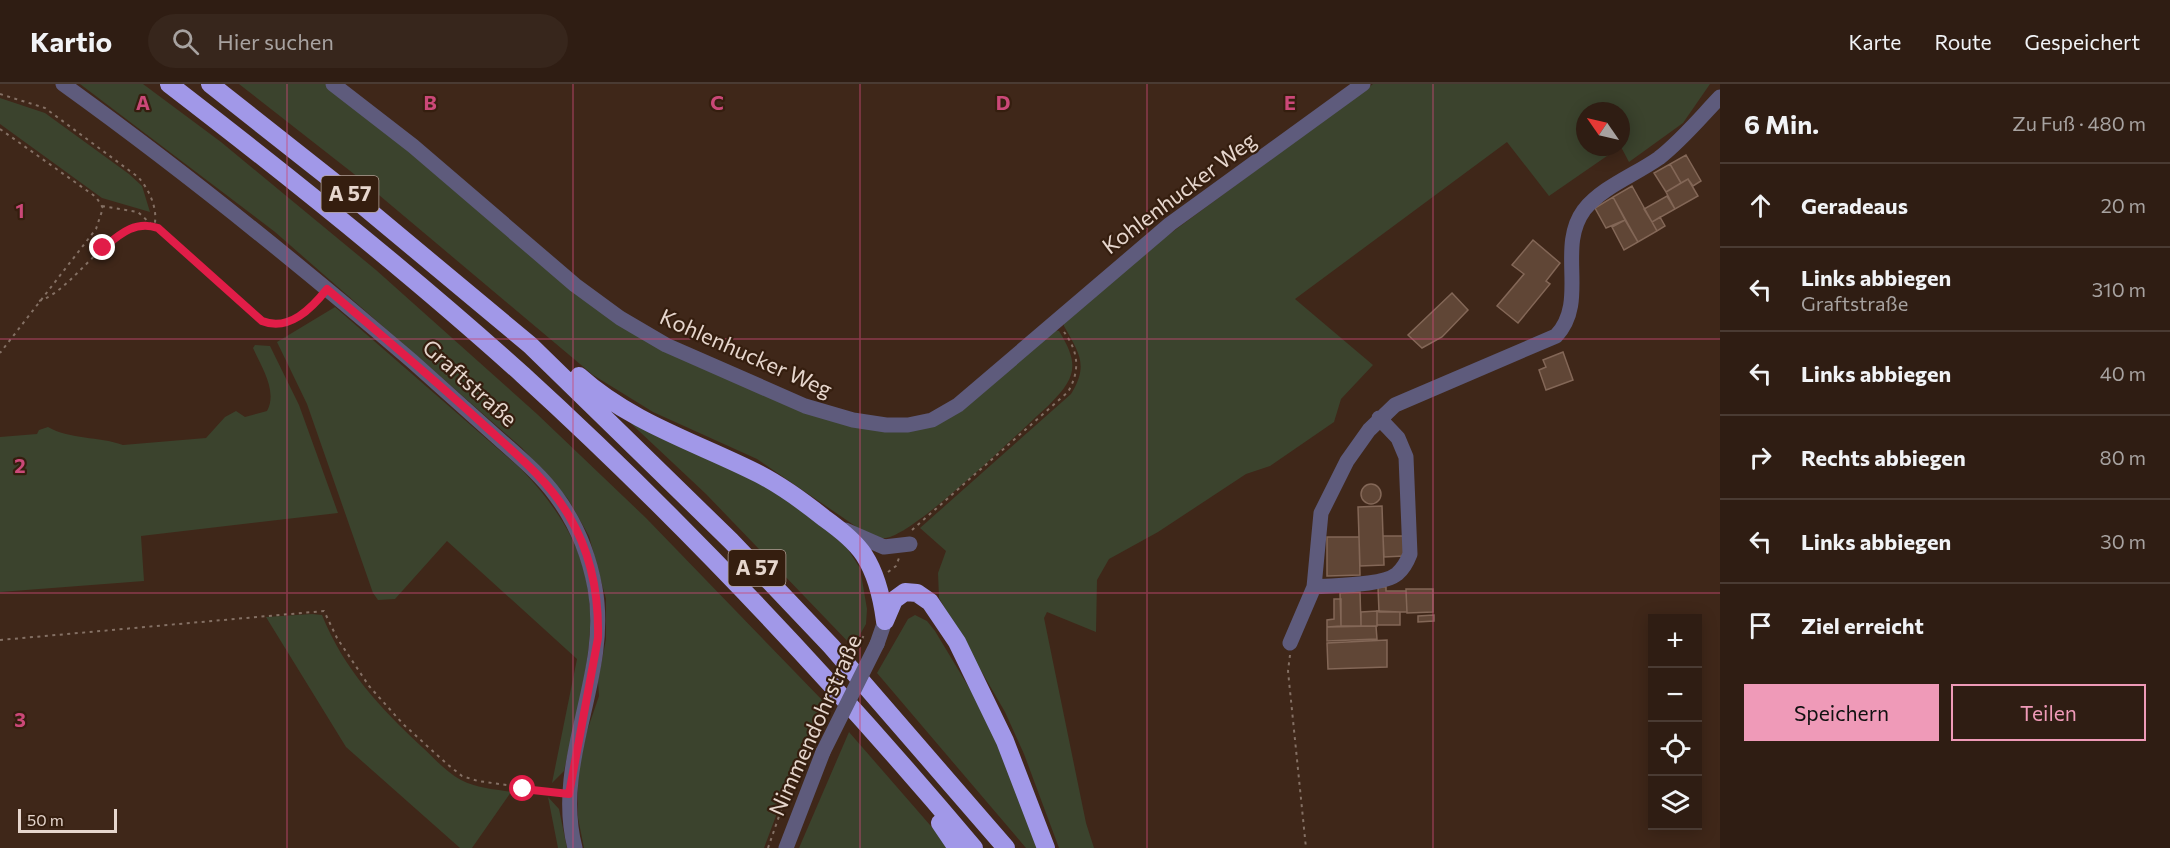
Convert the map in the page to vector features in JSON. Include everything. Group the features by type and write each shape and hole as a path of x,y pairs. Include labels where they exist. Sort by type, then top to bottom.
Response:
{"highway":[{"name":"A 57","path":"169,84 323,204 523,375 713,559 910,772 974,848"},
{"name":"A 57","path":"210,84 338,185 530,345 731,541 831,646 1006,848"},
{"path":"487,309 621,408 761,475 805,502 833,524 863,553 880,593 885,621"},
{"path":"885,621 894,600 905,592 922,596 942,617 1005,741 1046,848"},
{"path":"910,772 957,848"}],"street":[{"name":"Graftstraße","path":"63,84 172,165 327,289 531,468 557,497 580,538 596,591 598,638 569,794 570,829 575,848"},
{"name":"Kohlenhucker Weg","path":"333,84 422,154 575,285 620,318 693,357 818,411 886,425 908,425 932,420 972,394 1170,224 1363,84"},
{"path":"1290,644 1314,587 1317,534 1328,494 1347,461 1379,418 1395,405 1556,336 1564,327 1572,303 1572,239 1584,210 1598,197 1681,141 1720,97"},
{"path":"1314,587 1384,580 1396,575 1405,565 1410,554 1406,457 1398,438 1379,418"},
{"path":"833,524 872,544 885,547 908,539"},
{"name":"Nimmendohrstraße","path":"786,848 823,752 885,621"}],"path":[{"path":"0,94 45,108 138,177 148,191 155,215 154,227"},
{"path":"0,129 88,191 102,206 138,212 262,321 271,325 292,320 302,314 327,289"},
{"path":"0,353 96,229 102,214 102,206"},
{"path":"39,301 59,291 103,248 128,229 139,226 154,227"},
{"path":"908,539 926,519 1068,392 1076,376 1077,360 1067,337 1055,321"},
{"path":"0,640 324,610 337,638 369,686 403,724 462,776 478,782 569,794"},
{"path":"768,848 786,796 811,739 865,633"},
{"path":"1290,644 1288,671 1306,848"}],"green space":[{"path":"80,84 143,84 221,142 376,270 537,414 646,518 825,703 789,781 764,848 584,848 578,818 578,775 587,731 599,696 598,681 606,639 606,599 589,536 568,499 522,448 275,232"},
{"path":"239,84 325,84 410,151 568,286 802,411 917,430 1054,330 1059,331 1070,353 1072,371 1070,379 1049,405 944,501 901,532 880,538 864,532 757,459 653,412 593,375 354,174"},
{"path":"1373,84 1710,84 1683,123 1629,162 1626,156 1630,156 1630,102 1576,102 1576,156 1607,156 1549,196 1507,142 1295,299 1373,365 1341,399 1334,422 1270,466 1246,474 1158,532 1109,559 1097,580 1096,632 1047,612 1044,618 1086,823 1094,848 1059,848 1024,754 1005,712 939,598 938,573 946,551 920,528 1071,394 1080,375 1081,367 1078,352 1064,326 1064,321 1137,258"},
{"path":"0,98 45,113 129,174 142,186 150,212 102,198 0,124"},
{"path":"335,307 520,468 552,506 573,542 585,576 590,611 589,647 564,771 552,783 577,659 447,541 395,599 378,600 373,593 307,404 277,342"},
{"path":"255,345 270,346 299,405 338,513 141,536 144,581 0,592 0,437 37,434 39,430 48,427 66,434 123,445 206,438 225,417 236,411 245,417 267,411 271,395 270,387 253,348"},
{"path":"623,416 767,487 813,518 847,548 860,568 867,609 866,624 853,647 706,494"},
{"path":"322,615 341,653 364,687 440,765 467,783 511,792 472,848 460,848 346,747 266,617"},
{"path":"915,615 927,621 935,631 994,729 1040,848 1026,848 877,673 908,619"},
{"path":"849,732 950,848 799,848"},
{"path":"548,797 559,809 567,848 558,848"}],"building":[{"path":"1686,155 1701,181 1693,186 1688,179 1681,183 1670,164"},
{"path":"1670,164 1681,183 1666,192 1654,173"},
{"path":"1688,179 1698,196 1675,209 1666,192"},
{"path":"1632,186 1657,231 1638,242 1613,197"},
{"path":"1667,196 1675,209 1652,222 1644,209"},
{"path":"1613,197 1625,220 1606,228 1595,208"},
{"path":"1660,217 1665,226 1657,231 1652,222"},
{"path":"1625,220 1638,242 1624,250 1612,227"},
{"path":"1533,240 1560,263 1546,281 1550,284 1518,323 1497,306 1524,274 1512,265"},
{"path":"1452,293 1468,310 1442,337 1422,348 1408,335"},
{"path":"1563,352 1573,380 1546,390 1539,370 1546,367 1543,360"},
{"path":"1371,484 1378,487 1381,494 1378,501 1371,504 1364,501 1361,494 1364,487"},
{"path":"1382,506 1384,565 1360,566 1358,507"},
{"path":"1383,536 1404,536 1404,556 1384,557"},
{"path":"1327,537 1359,537 1360,575 1327,576"},
{"path":"1378,587 1386,587 1386,591 1406,591 1407,612 1379,612"},
{"path":"1406,589 1433,589 1433,612 1407,613"},
{"path":"1360,592 1361,626 1341,626 1340,593"},
{"path":"1334,599 1341,599 1341,626 1327,627 1327,620 1334,619"},
{"path":"1377,611 1400,612 1400,625 1377,625"},
{"path":"1377,611 1377,626 1361,626 1361,612"},
{"path":"1434,615 1434,621 1418,622 1418,616"},
{"path":"1376,626 1377,639 1327,641 1327,627"},
{"path":"1387,640 1387,667 1328,669 1327,643"}],"route":[{"path":"103,248 128,229 139,226 158,228 262,321 271,325 292,320 302,314 327,289 477,419 531,468 557,497 570,517 591,567 596,591 598,638 592,677 576,745 569,794 523,789"}]}
